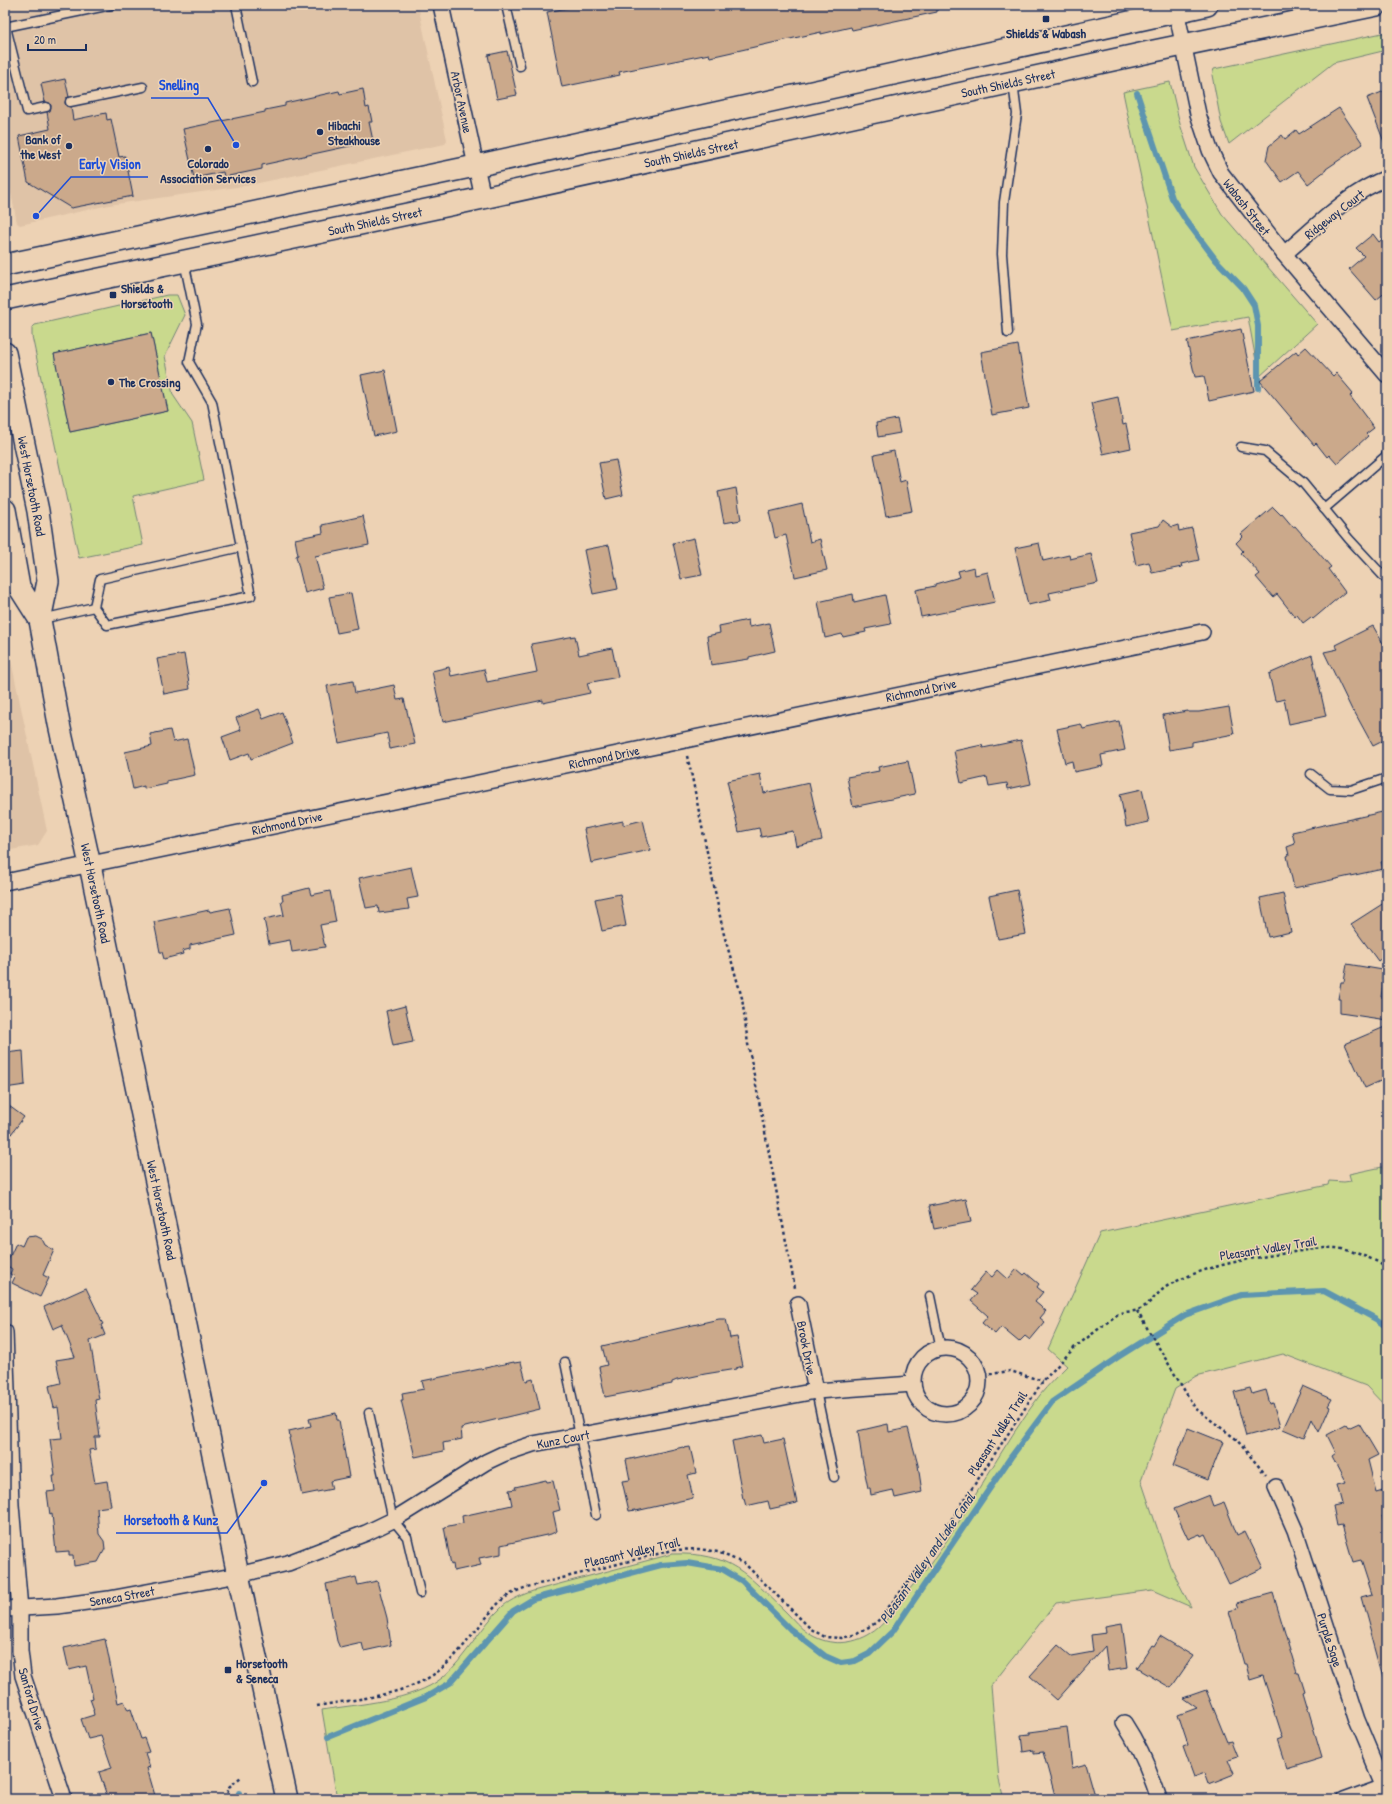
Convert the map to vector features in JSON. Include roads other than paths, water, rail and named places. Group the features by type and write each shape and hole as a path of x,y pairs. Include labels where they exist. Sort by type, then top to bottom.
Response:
{"main road":[{"path":"5,265 475,166 1176,8 1207,5"},
{"name":"South Shields Street","path":"5,299 483,198 1184,45 1377,5"},
{"name":"West Horsetooth Road","path":"5,353 38,511 48,581 40,620 59,724 90,865 238,1574 287,1799"},
{"name":"West Horsetooth Road","path":"5,510 7,534 19,587 40,620"}],"street":[{"name":"Arbor Avenue","path":"441,5 483,198"},
{"name":"Wabash Street","path":"1176,8 1198,114 1210,150 1218,167 1251,214 1387,375"},
{"name":"Ridgeway Court","path":"1284,254 1349,200 1374,183 1387,178"},
{"name":"Richmond Drive","path":"5,882 1202,632"},
{"name":"Brook Drive","path":"798,1304 816,1391"},
{"name":"Sanford Drive","path":"5,1332 11,1505 12,1609 23,1676 64,1799"},
{"path":"947,1348 958,1350 967,1356 974,1365 978,1376 978,1386 975,1396 969,1404 950,1414 930,1410 921,1403 913,1384 914,1373 918,1362 926,1354 941,1349 947,1348"},
{"name":"Kunz Court","path":"238,1574 288,1563 366,1533 393,1520 486,1462 503,1454 533,1444 816,1391 913,1384"},
{"name":"Purple Sage","path":"1276,1487 1295,1530 1357,1720 1386,1786"},
{"name":"Seneca Street","path":"12,1609 57,1606 108,1599 238,1574"},
{"path":"1124,1723 1138,1744 1151,1774 1159,1799"},
{"path":"1343,1799 1386,1786"}],"lane":[{"path":"46,107 27,111 6,27 111,5"},
{"path":"236,5 252,82"},
{"path":"506,5 520,66"},
{"path":"1008,333 1002,254 1004,202 1017,114 1013,82"},
{"path":"70,102 143,87"},
{"path":"184,261 197,324 189,362 212,402 251,596 108,625 94,607 100,579 241,547"},
{"path":"1241,447 1266,451 1303,483 1387,580"},
{"path":"1324,508 1387,455"},
{"path":"40,620 94,607"},
{"path":"1311,774 1330,789 1351,790 1387,778"},
{"path":"930,1296 941,1349"},
{"path":"565,1362 596,1515"},
{"path":"816,1391 834,1477"},
{"path":"369,1413 393,1520 407,1537 420,1593"}],"waterway":[{"path":"1137,93 1172,198 1185,219 1216,260 1243,288 1254,305 1258,326 1258,388"},
{"name":"Pleasant Valley and Lake Canal","path":"328,1737 426,1697 450,1683 513,1611 533,1599 661,1565 687,1563 722,1569 742,1581 790,1629 825,1656 841,1663 855,1661 869,1654 893,1631 1011,1457 1052,1402 1118,1357 1185,1315 1241,1295 1324,1291 1376,1319 1387,1327"},
{"name":"Pleasant Valley and Lake Canal","path":"237,1799 239,1793"}],"place":[{"name":"Shields & Wabash","path":"1046,19"},
{"name":"Hibachi Steakhouse","path":"320,132"},
{"name":"Snelling","path":"236,145"},
{"name":"Bank of the West","path":"69,146"},
{"name":"Colorado Association Services","path":"208,149"},
{"name":"Early Vision","path":"36,216"},
{"name":"Shields & Horsetooth","path":"113,295"},
{"name":"The Crossing","path":"111,382"},
{"name":"Horsetooth & Kunz","path":"264,1483"},
{"name":"Horsetooth & Seneca","path":"228,1670"}]}
